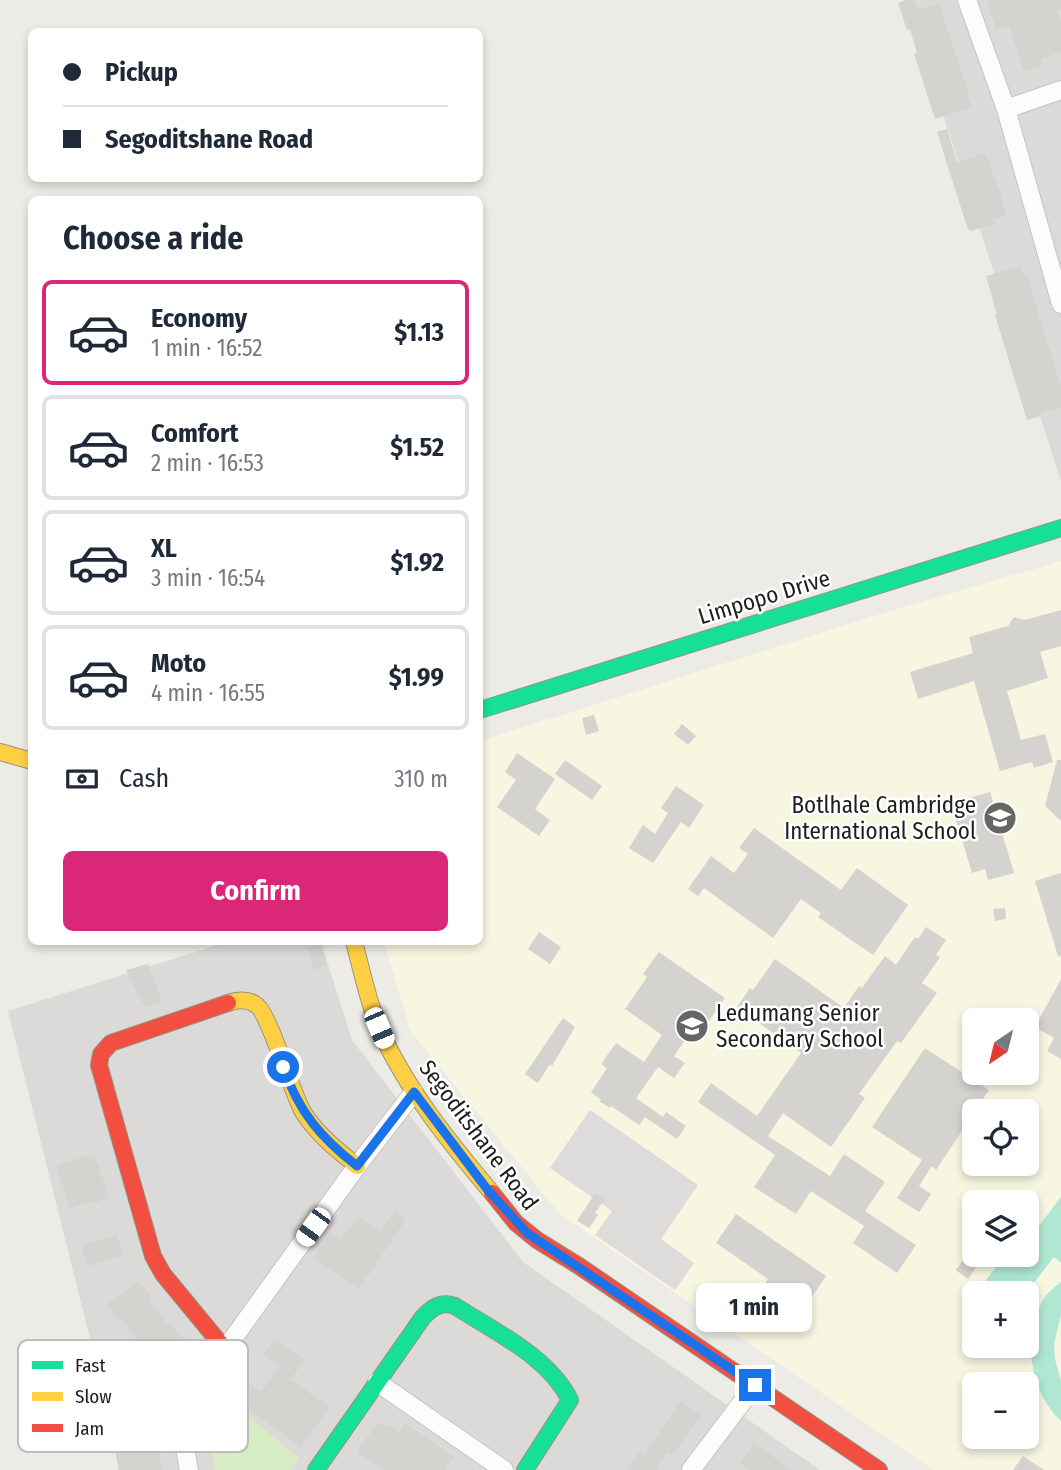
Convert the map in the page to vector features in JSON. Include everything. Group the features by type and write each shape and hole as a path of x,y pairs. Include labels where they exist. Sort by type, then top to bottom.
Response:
{"street":[{"path":"967,0 1006,109 1057,272 1061,304"},
{"path":"1006,109 1061,90"},
{"name":"Limpopo Drive","path":"483,709 1061,528"},
{"path":"0,752 28,760"},
{"name":"Segoditshane Road","path":"355,945 379,1028 414,1092 492,1196 527,1233 878,1470"},
{"path":"217,1340 163,1274 153,1256 100,1075 98,1063 101,1051 111,1043 233,1001 256,1004 266,1017 292,1091 306,1115 330,1145 357,1166"},
{"path":"231,1340 414,1092"},
{"path":"316,1470 423,1317 437,1304 449,1303 530,1355 559,1379 567,1390 570,1400 564,1412 525,1470"},
{"path":"377,1382 504,1470"},
{"path":"694,1469 755,1385"},
{"path":"186,1452 189,1470"}],"shaded area":[{"path":"906,0 1061,0 1061,481"},
{"name":"Ledumang Senior Secondary School","path":"1061,561 1061,1470 934,1470 560,1214 411,1032 385,945 483,945 483,740 877,615"},
{"path":"217,945 322,945 352,1040 523,1262 820,1470 123,1470 118,1452 248,1452 248,1340 90,1340 8,1011"},
{"path":"590,1110 698,1185 661,1239 694,1263 675,1290 595,1235 612,1211 550,1168"}],"green space":[{"path":"1061,1197 1061,1263 1054,1257 1035,1281 985,1281 996,1267 1039,1267 1039,1226"},
{"path":"1061,1282 1061,1315 1054,1344 1061,1381 1061,1421 1042,1395 1039,1372 1034,1372 1032,1364 1032,1358 1039,1358 1039,1310 1048,1294"},
{"path":"248,1416 299,1458 291,1470 214,1470 212,1452 248,1452"}],"building":[{"path":"915,0 919,10 939,4 971,107 935,119 914,54 917,53 910,29 907,30 898,3"},
{"path":"987,0 1061,0 1061,10 1057,11 1061,23 1061,52 1041,59 1043,65 1024,71 1009,26 996,30"},
{"path":"947,129 957,162 985,153 1006,216 994,219 996,224 970,231 967,227 937,132"},
{"path":"1021,266 1024,277 1027,276 1061,381 1061,407 1027,420 986,276"},
{"path":"1061,610 1061,646 1040,652 1048,678 1007,691 1021,740 1045,734 1053,762 1034,768 1032,762 1000,771 974,681 918,699 910,672 973,653 969,637 1008,626 1014,617 1025,620"},
{"path":"594,715 599,731 586,735 582,718"},
{"path":"682,724 696,736 688,745 674,734"},
{"path":"517,753 555,779 535,809 550,820 539,836 497,807 516,780 505,772"},
{"path":"565,760 602,786 592,800 555,774"},
{"path":"1057,760 1061,760 1061,821 1045,806"},
{"path":"676,786 704,805 689,828 681,822 653,863 629,848 643,825 655,834 668,813 661,808"},
{"path":"990,792 1014,873 988,880 985,869 972,873 953,810 967,806 965,799"},
{"path":"754,828 841,890 857,868 908,905 873,955 818,917 821,913 801,899 773,938 704,888 698,896 688,889 711,856 734,873 748,854 739,848"},
{"path":"1061,873 1061,956 1058,956 1035,881"},
{"path":"1005,908 1006,919 995,921 993,909"},
{"path":"926,927 946,940 936,955 940,957 922,983 937,993 901,1043 897,1041 859,1094 865,1098 831,1147 783,1113 768,1136 830,1176 844,1154 885,1182 865,1211 916,1245 897,1273 853,1243 864,1226 811,1191 796,1214 754,1187 775,1155 698,1102 711,1083 757,1116 801,1053 737,1007 775,959 844,1008 885,956 896,965 915,937 918,939"},
{"path":"539,932 561,947 550,964 528,949"},
{"path":"321,945 327,966 314,970 307,947"},
{"path":"659,952 725,998 709,1021 702,1016 674,1056 685,1063 674,1078 658,1067 636,1098 663,1117 666,1112 686,1126 677,1139 645,1117 639,1125 611,1106 610,1108 600,1102 591,1092 607,1068 601,1064 616,1043 644,1062 662,1035 625,1009 647,977 643,974"},
{"path":"148,964 162,1002 145,1007 126,970"},
{"path":"1061,979 1061,1059 1047,1051 1054,1038 1040,1030 1040,1018"},
{"path":"563,1018 575,1027 552,1066 550,1064 538,1083 525,1074"},
{"path":"925,1048 962,1072 962,1085 981,1085 989,1090 983,1099 962,1099 962,1131 936,1170 932,1166 919,1186 931,1194 919,1212 897,1198 922,1160 872,1127"},
{"path":"94,1154 110,1198 70,1209 56,1165"},
{"path":"595,1193 605,1199 589,1228 577,1221"},
{"path":"395,1211 406,1219 359,1289 313,1258 331,1232 341,1239 359,1217 380,1232"},
{"path":"736,1214 826,1276 789,1331 751,1305 768,1279 716,1243"},
{"path":"117,1235 123,1255 88,1266 81,1246"},
{"path":"962,1261 962,1267 976,1267 968,1279 956,1270"},
{"path":"138,1282 143,1285 151,1297 148,1299 167,1324 170,1322 177,1333 187,1340 137,1340 121,1318 118,1321 107,1304"},
{"path":"274,1339 304,1359 291,1380 330,1407 301,1447 248,1409 248,1383 261,1392 279,1366 263,1355"},
{"path":"681,1401 701,1415 672,1456 667,1453 656,1470 627,1470 640,1451 644,1454"},
{"path":"377,1423 388,1427 389,1425 399,1432 405,1423 454,1457 445,1470 384,1470 357,1452"},
{"path":"754,1443 792,1470 749,1470 740,1463"},
{"path":"115,1452 159,1452 162,1470 119,1470"},
{"path":"1023,1456 1044,1470 1013,1470"}],"traffic: fast":[{"path":"483,709 1061,528"},
{"path":"316,1470 423,1317 434,1308 446,1304 455,1306 519,1346 548,1370 570,1400 525,1470"}],"traffic: slow":[{"path":"0,752 28,760"},
{"path":"355,945 372,1009 403,1074 430,1115 492,1193"},
{"path":"228,1003 249,1001 261,1010 303,1112 321,1135 357,1166"}],"traffic: jam":[{"path":"217,1340 163,1274 153,1256 99,1065 101,1054 111,1043 228,1003"},
{"path":"492,1193 516,1223 537,1240 879,1470"}],"place":[{"name":"Botlhale Cambridge International School","path":"1000,818"},
{"name":"Ledumang Senior Secondary School","path":"692,1026"}],"route":[{"path":"283,1067 292,1091 317,1131 357,1166 414,1092 500,1206 527,1233 755,1385"}]}
